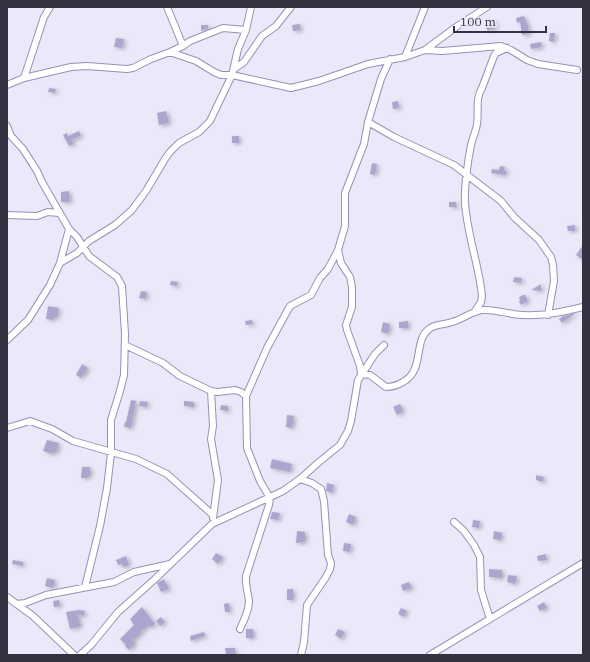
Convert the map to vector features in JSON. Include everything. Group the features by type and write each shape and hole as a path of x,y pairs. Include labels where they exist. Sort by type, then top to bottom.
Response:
{"street":[{"path":"24,78 44,17 50,7"},
{"path":"167,7 183,46"},
{"path":"60,263 77,253 89,241 114,225 132,210 146,191 170,152 179,143 199,132 210,121 233,72 238,49 246,30 251,7"},
{"path":"233,72 244,62 262,36 276,26 291,7"},
{"path":"405,56 413,40 425,7"},
{"path":"170,52 196,61 214,72 233,72 291,88 368,64 425,50 456,27 488,7"},
{"path":"7,84 24,78 71,68 87,66 127,69 133,68 183,46 190,41 223,28 246,30"},
{"path":"425,50 442,51 501,46 508,48 527,60 538,64 577,70"},
{"path":"475,312 481,302 482,296 469,231 465,202 471,144 478,113 479,92 482,88 494,56 508,48"},
{"path":"240,629 247,614 249,602 245,580 259,533 267,514 270,498 260,481 247,448 246,396 267,348 290,306 311,295 320,278 328,269 338,250 345,226 345,193 362,148 381,79 390,59"},
{"path":"368,122 394,137 448,161 501,200 514,217 539,240 552,257 554,281 548,315"},
{"path":"7,126 10,136 23,149 37,171 58,213 69,229 84,246 89,256 117,277 122,286 125,345 124,375 110,420 110,452 107,488 100,526 85,587"},
{"path":"7,215 38,216 48,212 58,213"},
{"path":"7,340 28,320 50,285 60,263 69,229"},
{"path":"338,250 341,263 350,277 352,287 352,307 346,325 360,366 361,374"},
{"path":"361,374 370,375 386,387 390,387 408,379 416,366 422,338 425,333 434,326 452,322 475,312 491,310 521,315 548,315 583,307"},
{"path":"125,345 163,363 180,376 211,391 218,392 235,390 246,396"},
{"path":"80,655 91,645 118,612 212,524 283,491 300,479 340,445 348,431 351,421 358,380 375,354 384,345"},
{"path":"211,391 213,426 211,439 218,480 212,524"},
{"path":"7,428 30,420 73,440 136,460 167,474 213,515"},
{"path":"300,479 312,483 321,490 324,501 328,555 331,563 326,577 307,605 304,642 301,655"},
{"path":"454,522 464,531 480,557 481,590 490,619"},
{"path":"17,604 25,603 46,595 114,582 134,572 171,563"},
{"path":"430,655 583,563"},
{"path":"7,597 33,616 74,655"}],"building":[{"path":"524,16 529,34 522,35 520,22 517,23 516,18"},
{"path":"493,20 496,27 488,31 484,24"},
{"path":"300,24 300,30 293,31 292,25"},
{"path":"201,25 208,25 208,29 201,31"},
{"path":"550,33 555,33 554,42 549,41"},
{"path":"116,38 124,39 122,48 114,47"},
{"path":"541,42 542,47 531,49 530,44"},
{"path":"49,88 56,89 55,93 48,92"},
{"path":"398,101 399,108 393,109 392,102"},
{"path":"166,111 169,123 159,125 157,113"},
{"path":"79,131 81,136 71,140 74,144 69,146 63,135 67,133 68,136"},
{"path":"232,136 239,136 239,143 232,143"},
{"path":"372,163 377,164 375,175 370,174"},
{"path":"500,166 505,167 504,170 506,171 506,175 491,173 492,169 499,170"},
{"path":"69,191 70,202 61,202 61,192"},
{"path":"449,202 456,202 456,207 449,207"},
{"path":"575,225 575,231 568,231 567,226"},
{"path":"583,245 583,260 576,255"},
{"path":"514,277 522,278 521,283 513,282"},
{"path":"171,281 178,282 177,286 170,285"},
{"path":"541,284 541,291 531,290"},
{"path":"141,291 147,292 146,299 139,298"},
{"path":"525,295 528,301 521,305 519,297"},
{"path":"48,306 59,308 57,317 53,317 53,320 46,319"},
{"path":"576,313 562,323 559,319 563,316"},
{"path":"252,320 253,324 246,325 245,321"},
{"path":"408,321 408,328 399,328 399,322"},
{"path":"383,322 390,324 388,334 381,332"},
{"path":"82,364 88,368 81,378 76,375"},
{"path":"131,400 136,401 131,428 124,427"},
{"path":"140,401 148,402 147,407 139,406"},
{"path":"184,401 194,402 194,407 184,406"},
{"path":"400,404 403,410 397,415 393,407"},
{"path":"221,405 228,406 228,411 220,410"},
{"path":"287,415 294,416 292,428 286,427"},
{"path":"47,440 59,443 56,453 53,452 53,454 43,451"},
{"path":"272,459 292,464 290,472 270,468"},
{"path":"82,467 90,467 90,476 87,476 87,478 81,478"},
{"path":"536,475 544,477 543,482 536,480"},
{"path":"327,483 334,485 332,493 326,491"},
{"path":"272,512 280,513 278,520 270,519"},
{"path":"349,514 356,517 353,525 346,522"},
{"path":"473,520 480,521 479,528 472,527"},
{"path":"297,531 305,532 305,542 296,543"},
{"path":"494,531 502,533 501,540 493,539"},
{"path":"344,543 351,544 350,552 343,551"},
{"path":"216,553 223,557 218,564 212,559"},
{"path":"546,554 547,560 538,561 537,556"},
{"path":"126,556 129,565 123,567 122,564 118,565 116,560"},
{"path":"13,560 23,562 23,566 12,564"},
{"path":"489,569 502,570 502,578 489,577"},
{"path":"508,575 517,576 515,584 507,582"},
{"path":"47,578 55,580 53,588 45,586"},
{"path":"164,579 169,589 161,592 157,583"},
{"path":"409,582 412,588 403,591 401,585"},
{"path":"287,589 293,589 293,600 287,600"},
{"path":"59,600 60,606 54,607 53,601"},
{"path":"544,602 547,608 540,611 537,606"},
{"path":"229,603 230,612 225,612 224,604"},
{"path":"142,607 155,624 151,627 149,625 140,632 141,634 132,640 135,643 129,650 120,639 134,625 130,619"},
{"path":"401,608 407,611 404,617 398,614"},
{"path":"79,610 85,611 84,616 77,614 81,626 70,629 66,612"},
{"path":"161,617 165,622 160,626 156,621"},
{"path":"246,629 253,629 253,638 246,638"},
{"path":"338,629 345,632 341,639 335,635"},
{"path":"204,632 205,636 191,641 190,636"},
{"path":"225,648 235,648 235,655 226,655"}]}
